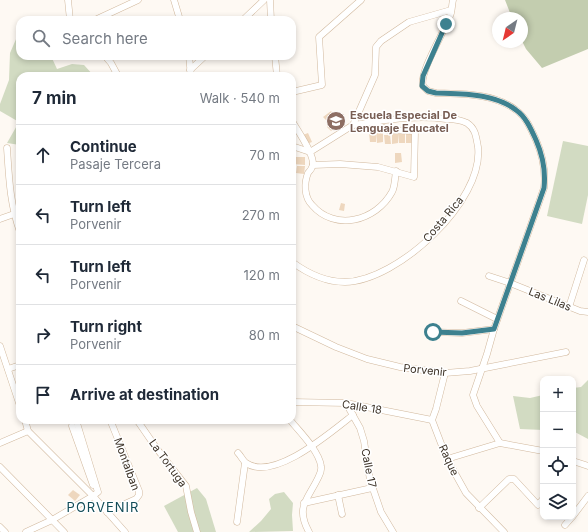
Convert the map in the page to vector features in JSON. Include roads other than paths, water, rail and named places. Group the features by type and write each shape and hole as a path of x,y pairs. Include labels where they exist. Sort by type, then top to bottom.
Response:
{"street":[{"path":"68,0 70,16"},
{"path":"104,16 138,0"},
{"path":"174,0 179,16"},
{"path":"247,16 264,0"},
{"path":"270,0 271,16"},
{"path":"296,91 322,85 319,36 361,0"},
{"path":"453,0 446,24 423,76 422,86 428,91 436,93 488,97 505,103 517,110 526,120 533,132 544,163 544,188 497,319 473,395 477,406 500,443"},
{"path":"310,152 353,125 375,75 376,47 381,41 409,22 451,10"},
{"path":"108,60 116,72"},
{"path":"189,60 191,72"},
{"path":"192,72 202,60"},
{"path":"275,60 276,72"},
{"name":"Costa Rica","path":"296,265 301,269 332,281 346,282 384,270 409,256 446,220 459,204 476,172 479,157 475,131 461,120 399,118 353,125"},
{"path":"313,165 340,164 378,167 414,177 415,131 388,130 370,122"},
{"path":"296,128 310,152 313,165 305,186 306,195 310,204 317,211 327,217 347,221 357,220 368,216 377,210 393,191 396,171"},
{"path":"296,147 310,152"},
{"path":"7,148 10,185 16,220"},
{"path":"0,219 14,214"},
{"path":"569,307 584,260"},
{"name":"Las Lilas","path":"489,276 569,307 588,312"},
{"path":"461,301 497,319"},
{"name":"Porvenir","path":"296,328 336,347 367,359 400,367 445,373 481,368 566,352"},
{"path":"433,332 462,333 494,329"},
{"path":"0,346 3,364 8,370 16,394"},
{"path":"8,370 16,367"},
{"path":"432,420 445,373"},
{"name":"Calle 18","path":"296,402 346,403 432,420"},
{"name":"Calle 17","path":"346,403 360,428 364,441 372,488 381,512 393,532"},
{"path":"238,453 245,463 258,468 274,465 289,460 311,447 353,415"},
{"name":"Raque","path":"432,420 447,459 466,493 504,532"},
{"path":"26,424 28,431 95,495 107,512 125,532"},
{"path":"26,532 52,520 95,495 98,489 77,424"},
{"name":"Montalban","path":"107,512 136,499 139,495 139,491 112,424"},
{"name":"La Tortuga","path":"140,424 186,486 197,532"},
{"path":"293,424 317,455 321,465 321,471 317,481 302,508 309,532"},
{"path":"72,426 95,495"},
{"path":"0,444 28,431"},
{"path":"447,459 500,443 540,450"},
{"path":"576,462 588,466"},
{"path":"237,522 245,463"},
{"path":"0,467 64,532"},
{"path":"479,508 511,478 514,479 538,505 540,503"},
{"path":"304,503 372,488"},
{"path":"338,495 342,514"},
{"path":"576,511 588,496"},
{"path":"565,525 569,520"},
{"path":"0,527 5,532"}],"place":[{"name":"Escuela Especial De Lenguaje Educatel","path":"336,121"}],"district":[{"name":"PORVENIR","path":"103,507"}]}
